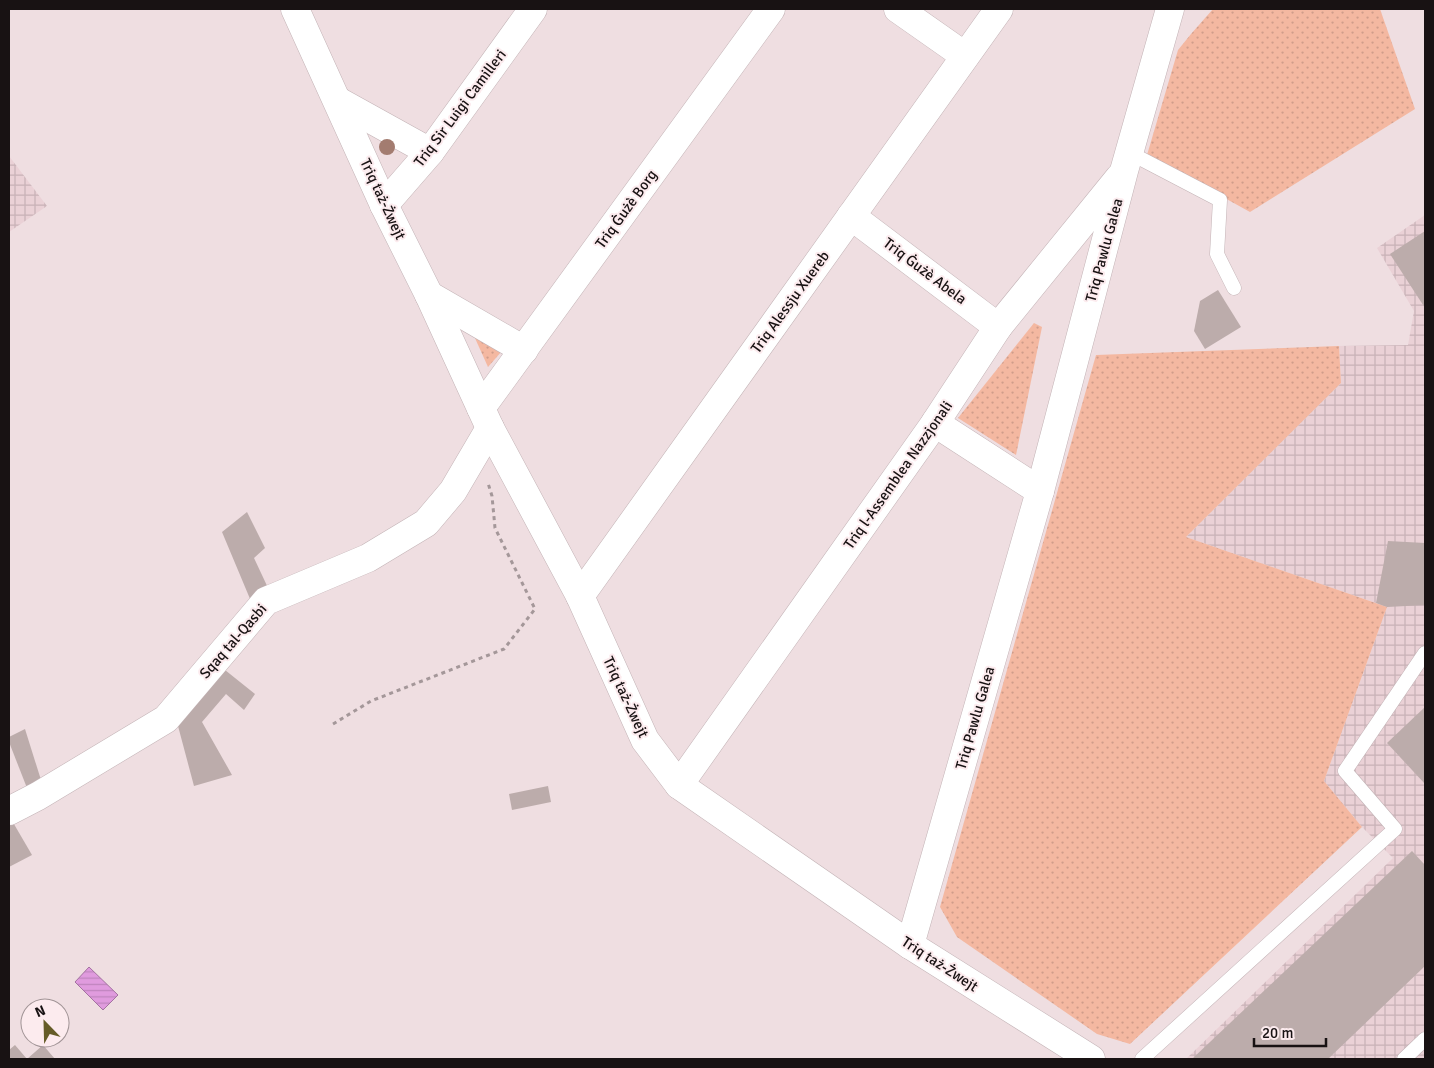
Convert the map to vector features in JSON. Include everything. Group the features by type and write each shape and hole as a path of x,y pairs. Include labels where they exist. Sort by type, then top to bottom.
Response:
{"street":[{"name":"Triq taż-Żwejt","path":"295,9 384,205 430,295 483,428 580,596 645,740 678,785 910,945 1091,1059"},
{"name":"Triq Sir Luigi Camilleri","path":"384,205 430,152 533,9"},
{"name":"Triq Ġużè Borg","path":"483,428 524,350 771,9"},
{"path":"898,9 965,56"},
{"name":"Triq Alessju Xuereb","path":"580,596 999,9"},
{"name":"Triq Pawlu Galea","path":"910,945 1040,491 1127,162 1170,9"},
{"path":"338,101 430,152"},
{"name":"Triq l-Assemblea Nazzjonali","path":"678,785 935,423 998,327 1127,162"},
{"name":"Triq Ġużè Abela","path":"851,216 998,327"},
{"path":"430,295 524,350"},
{"path":"935,423 1040,491"},
{"name":"Sqaq tal-Qasbi","path":"9,811 38,796 166,718 266,601 368,558 426,522 453,491 483,428"}],"lane":[{"path":"1127,162 1220,200 1217,254 1234,288"},
{"path":"1142,1059 1395,829 1345,771 1425,653"},
{"path":"1404,1059 1425,1039"}],"path":[{"path":"333,724 371,701 504,649 535,609 495,528 483,428"}],"shaded area":[{"path":"1213,9 1380,9 1415,109 1250,212 1147,155 1178,50"},
{"path":"9,156 47,206 9,232"},
{"path":"1425,215 1425,1059 1186,1059 1393,858 1362,827 1324,781 1387,607 1186,537 1341,383 1339,346 1408,345 1414,311 1377,248"},
{"path":"1034,323 1042,327 1016,455 958,418"},
{"path":"470,327 502,351 488,367"},
{"path":"1339,346 1341,383 1186,537 1387,607 1324,781 1362,827 1130,1044 1097,1034 957,937 940,907 1096,355"},
{"path":"89,967 118,995 103,1010 75,982"}],"building":[{"path":"1425,231 1425,308 1390,254"},
{"path":"1218,290 1241,327 1205,349 1194,331 1200,301"},
{"path":"247,512 265,548 254,558 269,590 253,606 222,532"},
{"path":"1388,541 1425,543 1425,605 1387,607 1376,603"},
{"path":"225,670 255,694 244,710 226,694 202,722 232,775 194,786 178,726"},
{"path":"1425,707 1425,784 1387,743"},
{"path":"25,729 41,780 27,788 9,742 9,737"},
{"path":"548,786 551,802 512,810 509,794"},
{"path":"11,819 32,855 9,867 9,820"},
{"path":"1412,851 1425,865 1425,966 1328,1059 1192,1059"},
{"path":"15,1045 27,1059 9,1059 9,1050"},
{"path":"40,1048 46,1048 55,1059 27,1059"}]}
